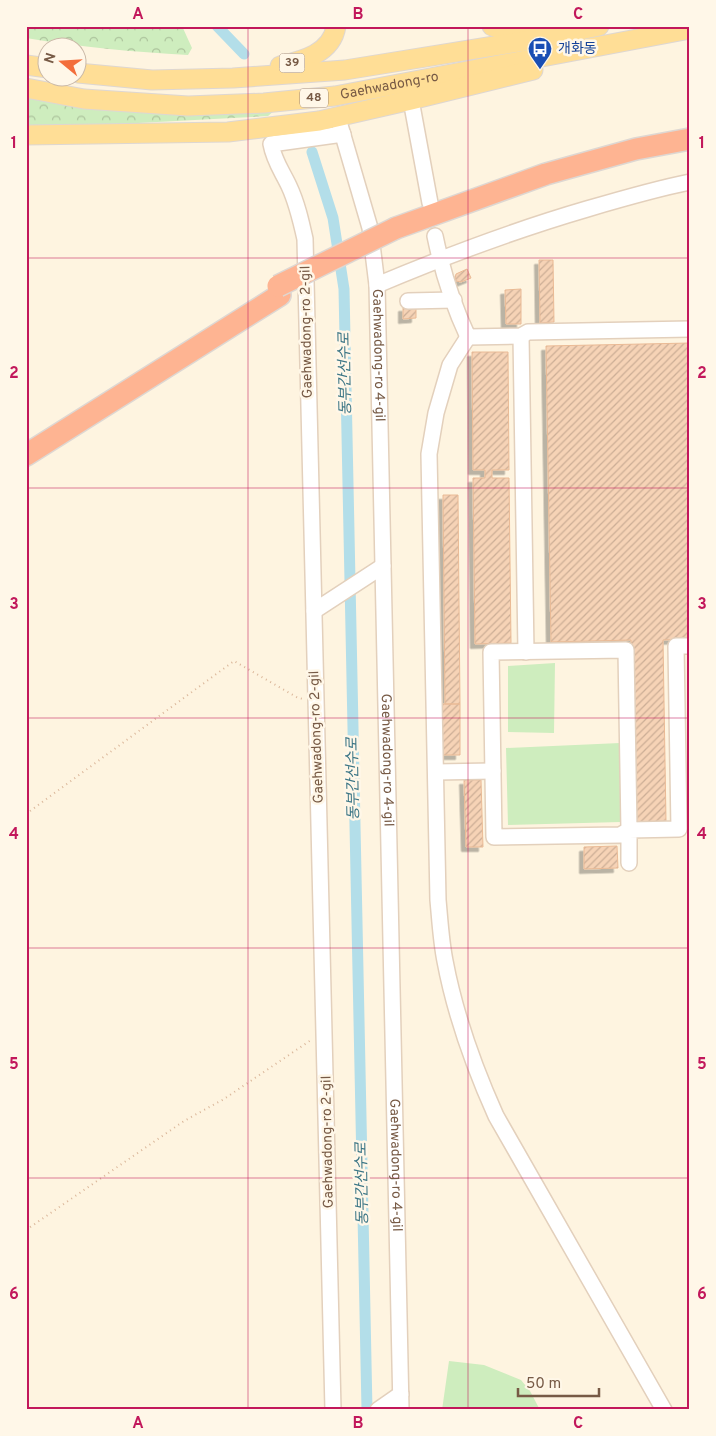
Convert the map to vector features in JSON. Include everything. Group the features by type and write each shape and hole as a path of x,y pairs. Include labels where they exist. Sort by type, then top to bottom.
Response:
{"highway":[{"path":"26,445 279,290 396,233 546,174 636,149 690,139"},
{"path":"396,233 546,188 690,150"},
{"path":"26,456 279,290"}],"main road":[{"name":"39","path":"233,78 303,60 318,54 328,43 336,26"},
{"name":"48","path":"492,26 537,38 599,47"},
{"name":"Gaehwadong-ro","path":"88,74 152,80 233,78 345,70 599,26"},
{"name":"Gaehwadong-ro","path":"26,88 84,99 188,106 264,103 335,96 690,29"},
{"path":"26,136 228,132 319,121 340,125 411,100 521,74 599,47"}],"street":[{"path":"411,100 430,203"},
{"name":"Gaehwadong-ro 4-gil","path":"340,125 370,228 377,285 377,570 398,1401"},
{"name":"Gaehwadong-ro 2-gil","path":"333,1410 316,700 318,608 305,239 296,203 274,158 271,144 340,125"},
{"path":"377,285 440,258 529,226 656,188 690,182"},
{"path":"435,236 440,258 468,337"},
{"path":"408,301 454,300"},
{"path":"468,337 521,336 528,332 690,329"},
{"path":"521,336 526,652"},
{"path":"468,337 450,365 436,414 429,454 438,900 446,963 468,1046 496,1116 664,1410"},
{"path":"318,608 377,570"},
{"path":"630,864 629,830 626,650 491,652 494,837 620,835 629,830 679,829 676,646 690,646"},
{"path":"436,772 493,771"},
{"path":"378,1410 398,1401"}],"path":[{"path":"26,814 234,661 298,698 316,700"},
{"path":"26,1230 184,1121 224,1098 309,1041 325,1037"}],"green space":[{"path":"26,26 182,26 192,48 188,55 88,47 88,38 38,38 38,40 26,38"},
{"path":"26,97 109,111 230,112 275,110 268,116 26,129"},
{"path":"555,663 554,733 508,732 508,666"},
{"path":"620,743 621,822 508,825 506,748"},
{"path":"449,1361 484,1365 521,1380 530,1391 540,1410 442,1410"}],"building":[{"path":"539,260 553,260 554,322 540,323"},
{"path":"467,269 471,278 461,282 456,281 456,274"},
{"path":"521,289 521,324 506,324 505,290"},
{"path":"403,307 416,307 416,318 403,319"},
{"path":"690,343 690,639 663,640 666,821 635,822 631,640 551,642 546,346"},
{"path":"472,352 508,352 509,470 492,470 492,478 509,478 511,643 475,644 473,478 485,478 485,470 473,470"},
{"path":"443,495 458,495 460,704 445,704"},
{"path":"439,704 460,704 460,755 440,755"},
{"path":"464,780 481,780 483,847 466,847"},
{"path":"617,846 618,868 584,869 584,847"}],"waterway":[{"name":"동부간선수로","path":"217,26 244,54"},
{"name":"동부간선수로","path":"312,152 333,218 344,289 367,1410"}],"place":[{"name":"개화동","path":"540,70"}]}
